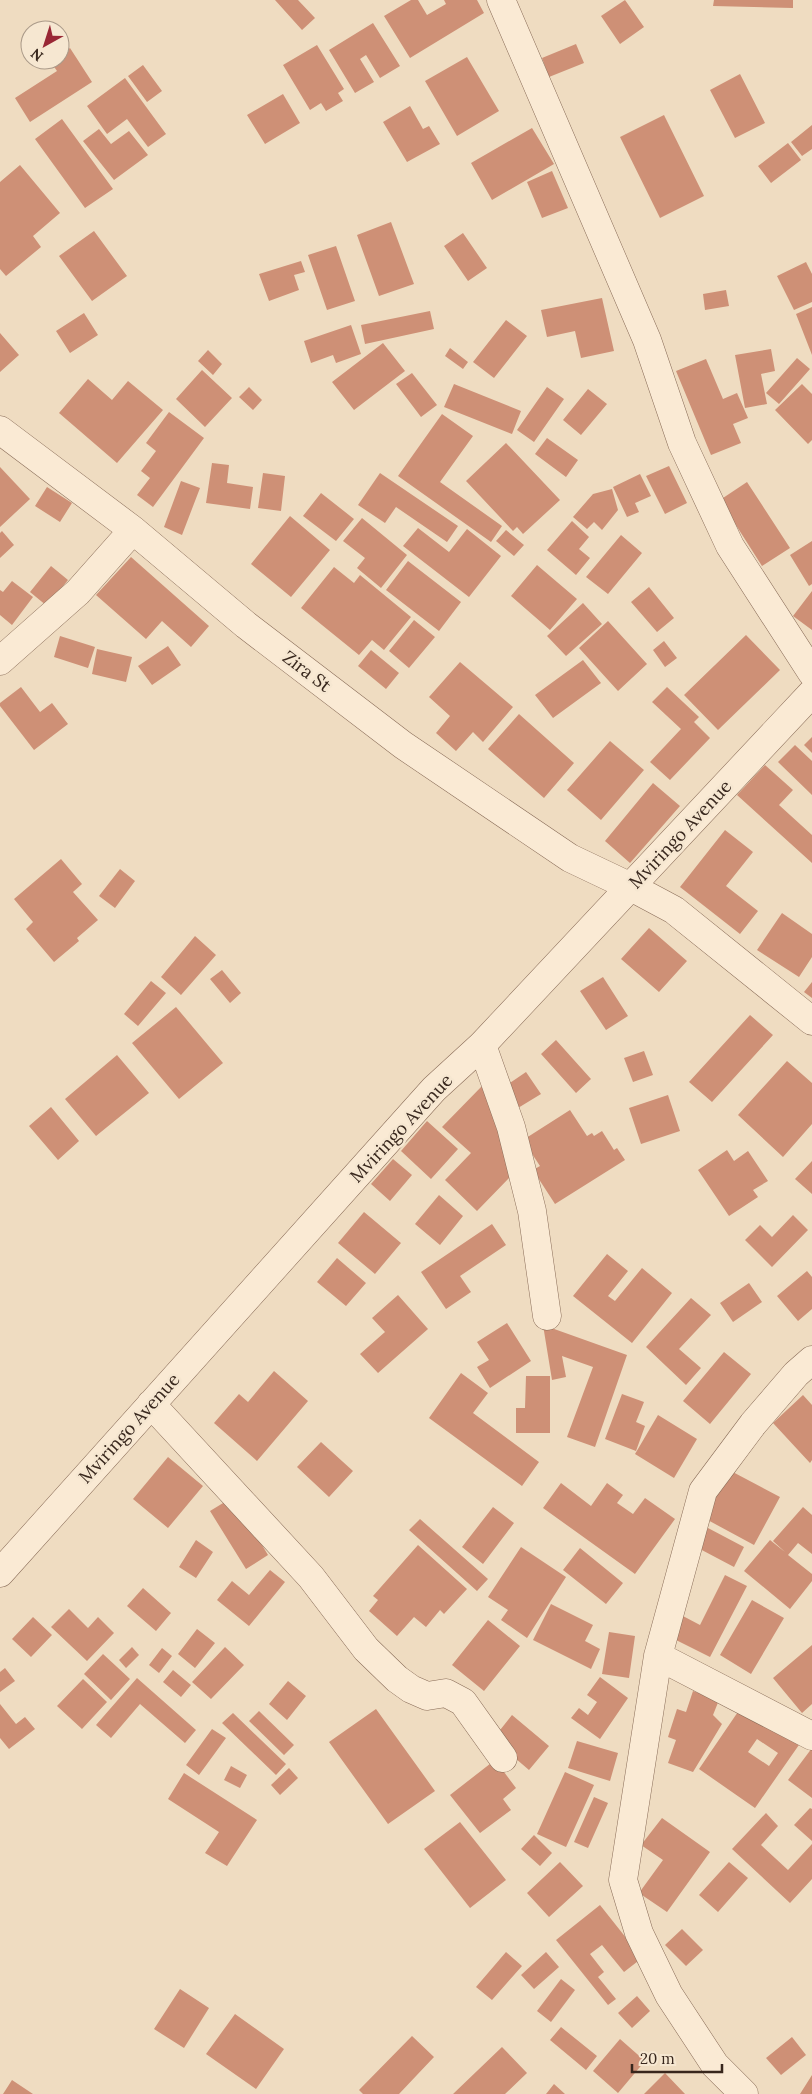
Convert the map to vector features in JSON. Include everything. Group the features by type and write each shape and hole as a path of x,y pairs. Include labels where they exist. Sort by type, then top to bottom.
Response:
{"street":[{"path":"501,0 647,340 682,442 730,546 812,673"},
{"name":"Zira St","path":"0,430 133,530 246,625 403,745 570,858 674,910 812,1020"},
{"path":"0,661 78,592 133,530"},
{"name":"Mviringo Avenue","path":"0,1573 434,1089 482,1045 812,693"},
{"path":"482,1045 512,1127 532,1210 548,1316"},
{"path":"744,2094 714,2065 669,1995 639,1933 623,1880 658,1656 703,1491 753,1424 796,1374 812,1360"},
{"path":"152,1404 311,1577 366,1649 397,1680 411,1689 427,1696 446,1693 463,1702 503,1758"},
{"path":"658,1656 812,1736"}],"building":[{"path":"275,0 298,0 315,18 302,30"},
{"path":"411,0 418,0 427,15 446,4 444,0 477,0 484,13 410,58 384,16"},
{"path":"625,0 644,27 620,44 601,16"},
{"path":"714,0 793,0 793,8 713,6"},
{"path":"373,23 400,66 380,78 366,55 360,59 374,82 355,93 329,50"},
{"path":"576,44 584,63 549,77 542,58"},
{"path":"317,45 344,89 338,93 343,101 326,111 321,103 310,110 283,65"},
{"path":"70,48 92,82 30,122 15,98 57,71 70,70"},
{"path":"467,57 499,111 457,136 425,81"},
{"path":"143,65 162,91 147,102 128,76"},
{"path":"740,74 765,123 735,138 710,90"},
{"path":"125,78 166,134 148,147 127,119 107,134 87,106"},
{"path":"283,94 300,123 265,144 247,115"},
{"path":"410,106 423,129 429,126 440,144 407,162 383,122"},
{"path":"664,115 704,196 660,218 620,137"},
{"path":"62,119 113,189 85,208 35,139"},
{"path":"812,125 812,149 802,156 791,142"},
{"path":"532,128 554,164 492,200 471,163"},
{"path":"99,129 111,144 129,131 148,155 114,180 83,141"},
{"path":"788,143 801,160 771,183 758,166"},
{"path":"20,165 60,213 33,236 41,247 6,276 0,269 0,182"},
{"path":"552,171 568,208 542,218 527,182"},
{"path":"391,222 414,284 379,296 357,235"},
{"path":"94,231 127,276 92,301 59,256"},
{"path":"463,233 487,268 468,281 444,246"},
{"path":"336,246 355,301 327,310 308,255"},
{"path":"301,261 305,272 294,275 299,290 269,301 259,274"},
{"path":"806,262 812,274 812,302 794,310 777,276"},
{"path":"726,290 729,306 705,310 703,294"},
{"path":"602,298 614,351 581,358 575,331 547,337 541,310"},
{"path":"812,307 812,355 796,314"},
{"path":"430,311 434,329 365,344 361,325"},
{"path":"84,313 98,335 70,353 56,331"},
{"path":"506,320 527,336 494,378 473,362"},
{"path":"351,325 361,354 336,363 333,355 311,363 304,341"},
{"path":"0,333 19,355 0,372"},
{"path":"383,343 405,371 354,410 332,382"},
{"path":"450,348 468,362 463,369 445,356"},
{"path":"771,349 775,371 761,374 767,404 745,408 735,355"},
{"path":"208,350 222,364 213,375 198,361"},
{"path":"797,358 810,369 779,404 766,393"},
{"path":"706,359 723,399 737,393 748,418 733,424 741,443 711,455 676,371"},
{"path":"202,370 232,398 205,427 176,399"},
{"path":"412,373 437,405 421,417 396,384"},
{"path":"88,379 112,400 128,381 163,410 117,463 59,413"},
{"path":"454,384 521,411 512,434 444,407"},
{"path":"802,384 812,394 812,440 808,444 775,410"},
{"path":"249,387 262,400 253,410 239,397"},
{"path":"547,387 564,399 534,442 517,430"},
{"path":"588,389 607,404 581,435 563,420"},
{"path":"169,412 204,438 153,507 137,495 150,478 141,471 156,451 146,443"},
{"path":"442,414 473,436 440,482 502,526 491,542 398,476"},
{"path":"547,438 578,460 566,477 535,454"},
{"path":"506,443 560,500 523,534 517,527 513,531 466,481"},
{"path":"212,463 229,465 227,483 253,487 250,509 206,503"},
{"path":"669,466 687,503 665,514 646,476"},
{"path":"0,467 30,499 0,527"},
{"path":"263,473 285,476 281,511 258,508"},
{"path":"380,473 458,526 447,542 396,507 385,523 358,505"},
{"path":"640,474 651,496 635,503 639,512 627,517 613,487"},
{"path":"181,481 200,488 182,535 164,527"},
{"path":"747,482 790,548 762,566 720,500"},
{"path":"47,487 72,503 60,522 35,506"},
{"path":"612,489 618,510 602,530 594,522 587,529 573,517 593,494"},
{"path":"321,493 354,519 336,541 303,516"},
{"path":"290,516 330,550 291,597 251,564"},
{"path":"362,518 407,555 381,588 357,568 365,558 343,541"},
{"path":"572,521 589,537 579,549 590,558 576,575 547,550"},
{"path":"418,528 449,552 467,529 501,556 469,597 403,546"},
{"path":"506,530 524,545 514,556 496,541"},
{"path":"2,531 14,545 0,558 0,533"},
{"path":"621,535 642,553 608,594 586,577"},
{"path":"812,541 812,584 809,586 790,555"},
{"path":"131,557 209,626 191,647 162,621 146,639 96,595"},
{"path":"408,561 461,602 439,631 386,590"},
{"path":"537,565 577,599 550,630 511,596"},
{"path":"51,566 68,580 47,606 30,592"},
{"path":"334,567 354,583 360,575 411,617 384,650 372,640 359,655 301,608"},
{"path":"12,581 33,597 12,625 0,615 0,590 3,592"},
{"path":"649,587 674,618 657,632 631,602"},
{"path":"812,591 812,630 793,616"},
{"path":"583,603 602,624 566,656 547,636"},
{"path":"414,620 435,637 409,668 389,651"},
{"path":"608,621 647,664 618,691 579,648"},
{"path":"746,635 780,670 718,730 684,695"},
{"path":"60,636 95,647 88,668 54,657"},
{"path":"664,641 677,658 665,667 653,650"},
{"path":"168,646 181,665 152,685 138,666"},
{"path":"97,649 132,657 126,682 92,674"},
{"path":"371,650 399,673 386,689 358,666"},
{"path":"583,660 601,683 553,718 535,695"},
{"path":"460,662 513,707 483,742 473,732 456,751 436,733 450,716 429,697"},
{"path":"21,687 40,712 52,703 68,724 34,750 0,706 0,703"},
{"path":"667,687 699,717 694,722 710,738 670,780 650,762 681,729 652,702"},
{"path":"519,714 574,763 544,798 488,749"},
{"path":"812,737 812,753 804,745"},
{"path":"610,741 644,770 601,820 567,790"},
{"path":"795,745 812,761 812,795 778,762"},
{"path":"765,765 793,790 779,805 812,835 812,863 737,795"},
{"path":"653,783 680,806 630,863 605,841"},
{"path":"725,830 753,852 726,886 758,911 740,934 680,887"},
{"path":"61,859 82,884 73,892 98,920 77,938 79,941 54,962 26,929 33,922 14,899"},
{"path":"120,869 135,881 115,908 99,896"},
{"path":"782,913 812,934 812,957 799,977 757,950"},
{"path":"649,928 687,961 659,992 621,959"},
{"path":"195,936 216,955 181,995 161,977"},
{"path":"222,970 241,993 230,1003 210,979"},
{"path":"603,977 628,1016 606,1030 580,991"},
{"path":"151,981 166,993 138,1026 124,1014"},
{"path":"812,982 812,998 804,992"},
{"path":"176,1007 223,1063 179,1099 132,1043"},
{"path":"750,1015 773,1035 712,1102 689,1082"},
{"path":"556,1040 591,1079 576,1093 541,1054"},
{"path":"644,1051 653,1075 633,1082 624,1058"},
{"path":"117,1055 149,1093 96,1136 65,1099"},
{"path":"787,1061 812,1083 812,1124 783,1157 738,1115"},
{"path":"526,1072 541,1094 518,1108 504,1087"},
{"path":"482,1086 493,1096 511,1176 477,1211 445,1180 471,1153 442,1127"},
{"path":"668,1095 680,1131 641,1144 629,1108"},
{"path":"51,1107 79,1141 58,1160 29,1126"},
{"path":"570,1110 587,1136 592,1133 594,1136 602,1131 614,1150 617,1148 625,1160 555,1204 533,1170 540,1166 523,1140"},
{"path":"427,1121 458,1149 431,1179 401,1151"},
{"path":"727,1150 734,1161 748,1151 768,1181 753,1190 758,1197 729,1216 698,1170"},
{"path":"393,1159 412,1175 390,1201 371,1184"},
{"path":"812,1161 812,1194 795,1179"},
{"path":"439,1195 463,1216 440,1245 415,1224"},
{"path":"364,1212 401,1243 375,1274 338,1243"},
{"path":"793,1215 808,1230 772,1267 745,1240 760,1225 772,1237"},
{"path":"492,1224 506,1245 460,1276 471,1292 446,1309 421,1272"},
{"path":"607,1254 628,1271 608,1296 615,1301 642,1268 672,1293 632,1343 573,1296"},
{"path":"337,1258 366,1283 346,1306 317,1282"},
{"path":"807,1271 812,1277 812,1309 798,1321 777,1296"},
{"path":"749,1283 762,1302 733,1322 720,1303"},
{"path":"398,1295 428,1329 378,1373 360,1354 385,1332 372,1318"},
{"path":"691,1298 711,1315 679,1349 701,1368 686,1385 646,1347"},
{"path":"507,1323 531,1361 490,1388 477,1367 489,1360 477,1342"},
{"path":"543,1325 627,1355 595,1447 567,1437 593,1367 562,1356 566,1377 552,1380"},
{"path":"724,1352 751,1374 710,1424 683,1401"},
{"path":"274,1371 308,1401 257,1461 214,1423 239,1394 248,1402"},
{"path":"461,1373 488,1393 473,1413 539,1462 522,1486 429,1418"},
{"path":"526,1376 550,1376 550,1433 516,1433 516,1408 525,1408"},
{"path":"622,1394 644,1402 636,1422 645,1426 636,1451 605,1439"},
{"path":"803,1395 812,1405 812,1460 810,1463 773,1423"},
{"path":"658,1415 697,1439 674,1478 635,1454"},
{"path":"321,1442 353,1471 329,1497 297,1467"},
{"path":"168,1457 203,1486 168,1528 133,1499"},
{"path":"729,1470 780,1497 754,1545 704,1518"},
{"path":"561,1483 591,1506 607,1483 623,1495 617,1503 633,1514 645,1498 675,1519 635,1574 543,1508"},
{"path":"233,1497 268,1555 246,1569 210,1511"},
{"path":"493,1507 514,1523 483,1564 462,1547"},
{"path":"803,1507 812,1515 812,1554 798,1543 788,1555 812,1574 812,1581 790,1609 744,1571 770,1540 785,1552 773,1541"},
{"path":"420,1519 488,1579 477,1591 409,1530"},
{"path":"708,1528 744,1547 734,1567 698,1548"},
{"path":"196,1540 213,1552 196,1578 179,1567"},
{"path":"418,1545 467,1589 444,1614 440,1610 426,1627 414,1617 397,1636 369,1611 378,1600 373,1596"},
{"path":"521,1547 566,1577 527,1638 501,1620 508,1610 488,1597"},
{"path":"580,1548 623,1583 606,1604 563,1570"},
{"path":"270,1570 285,1582 249,1626 217,1600 232,1581 249,1595"},
{"path":"725,1575 747,1586 710,1657 670,1637 681,1615 700,1625"},
{"path":"143,1588 171,1613 156,1631 127,1606"},
{"path":"752,1600 784,1618 751,1674 720,1655"},
{"path":"551,1604 593,1625 585,1641 600,1649 591,1669 533,1640"},
{"path":"69,1609 88,1628 98,1617 114,1633 87,1661 51,1627"},
{"path":"33,1617 52,1635 31,1657 12,1639"},
{"path":"488,1620 520,1646 484,1691 452,1665"},
{"path":"197,1629 215,1643 195,1668 178,1654"},
{"path":"609,1632 635,1636 629,1678 602,1674"},
{"path":"812,1645 812,1704 802,1713 773,1678"},
{"path":"132,1647 139,1655 126,1668 119,1660"},
{"path":"225,1647 244,1665 211,1699 192,1682"},
{"path":"162,1648 172,1656 159,1673 149,1665"},
{"path":"103,1654 130,1679 111,1700 84,1674"},
{"path":"5,1668 15,1681 0,1692 0,1672"},
{"path":"173,1670 191,1685 181,1697 163,1682"},
{"path":"600,1677 628,1698 600,1739 571,1718 579,1708 588,1715 597,1702 587,1695"},
{"path":"137,1678 196,1730 185,1743 140,1704 111,1738 96,1725"},
{"path":"83,1679 107,1702 82,1729 57,1706"},
{"path":"288,1681 306,1696 287,1720 269,1704"},
{"path":"693,1691 719,1700 713,1715 722,1724 693,1772 668,1763 676,1740 668,1737 677,1709 686,1712"},
{"path":"744,1703 801,1742 755,1808 699,1769","holes":["757,1739 778,1753 769,1766 748,1752"]},
{"path":"0,1704 16,1724 25,1717 35,1729 9,1749 0,1738"},
{"path":"376,1709 435,1791 388,1824 329,1742"},
{"path":"259,1711 294,1745 284,1755 249,1721"},
{"path":"233,1713 286,1764 276,1775 222,1723"},
{"path":"512,1715 549,1746 529,1770 493,1739"},
{"path":"212,1729 226,1738 199,1775 186,1765"},
{"path":"577,1741 618,1753 610,1781 568,1768"},
{"path":"812,1748 812,1798 788,1780"},
{"path":"495,1760 516,1788 503,1799 511,1810 480,1833 450,1795"},
{"path":"231,1766 247,1775 240,1788 224,1780"},
{"path":"289,1768 298,1778 280,1795 271,1785"},
{"path":"565,1772 594,1785 566,1847 537,1834"},
{"path":"184,1773 257,1820 227,1866 205,1853 219,1832 168,1799"},
{"path":"594,1797 608,1803 588,1848 574,1842"},
{"path":"810,1808 812,1809 812,1841 794,1825"},
{"path":"766,1813 778,1826 761,1845 788,1870 812,1844 812,1879 790,1903 732,1849"},
{"path":"662,1818 710,1852 667,1912 639,1893 663,1860 641,1845"},
{"path":"460,1822 506,1880 470,1908 424,1849"},
{"path":"534,1835 552,1853 540,1866 521,1849"},
{"path":"560,1862 583,1886 549,1917 527,1893"},
{"path":"729,1862 748,1878 718,1912 699,1895"},
{"path":"600,1905 642,1958 624,1972 602,1945 590,1954 604,1972 598,1977 616,1999 608,2005 556,1940"},
{"path":"682,1929 703,1950 686,1966 665,1945"},
{"path":"506,1952 522,1966 492,2000 476,1987"},
{"path":"546,1952 559,1967 534,1989 521,1975"},
{"path":"561,1979 575,1990 551,2022 537,2011"},
{"path":"180,1989 209,2008 184,2048 154,2029"},
{"path":"637,1996 650,2011 632,2028 618,2013"},
{"path":"235,2014 284,2049 256,2089 206,2054"},
{"path":"561,2027 597,2056 586,2070 550,2040"},
{"path":"412,2036 434,2057 399,2094 363,2094 359,2090"},
{"path":"792,2037 806,2055 781,2075 766,2058"},
{"path":"620,2039 645,2061 618,2093 593,2071"},
{"path":"502,2047 527,2073 505,2094 453,2094"},
{"path":"665,2073 685,2094 644,2094"},
{"path":"812,2075 812,2094 800,2094"},
{"path":"12,2080 33,2094 3,2094"},
{"path":"554,2084 565,2094 546,2094"}]}
